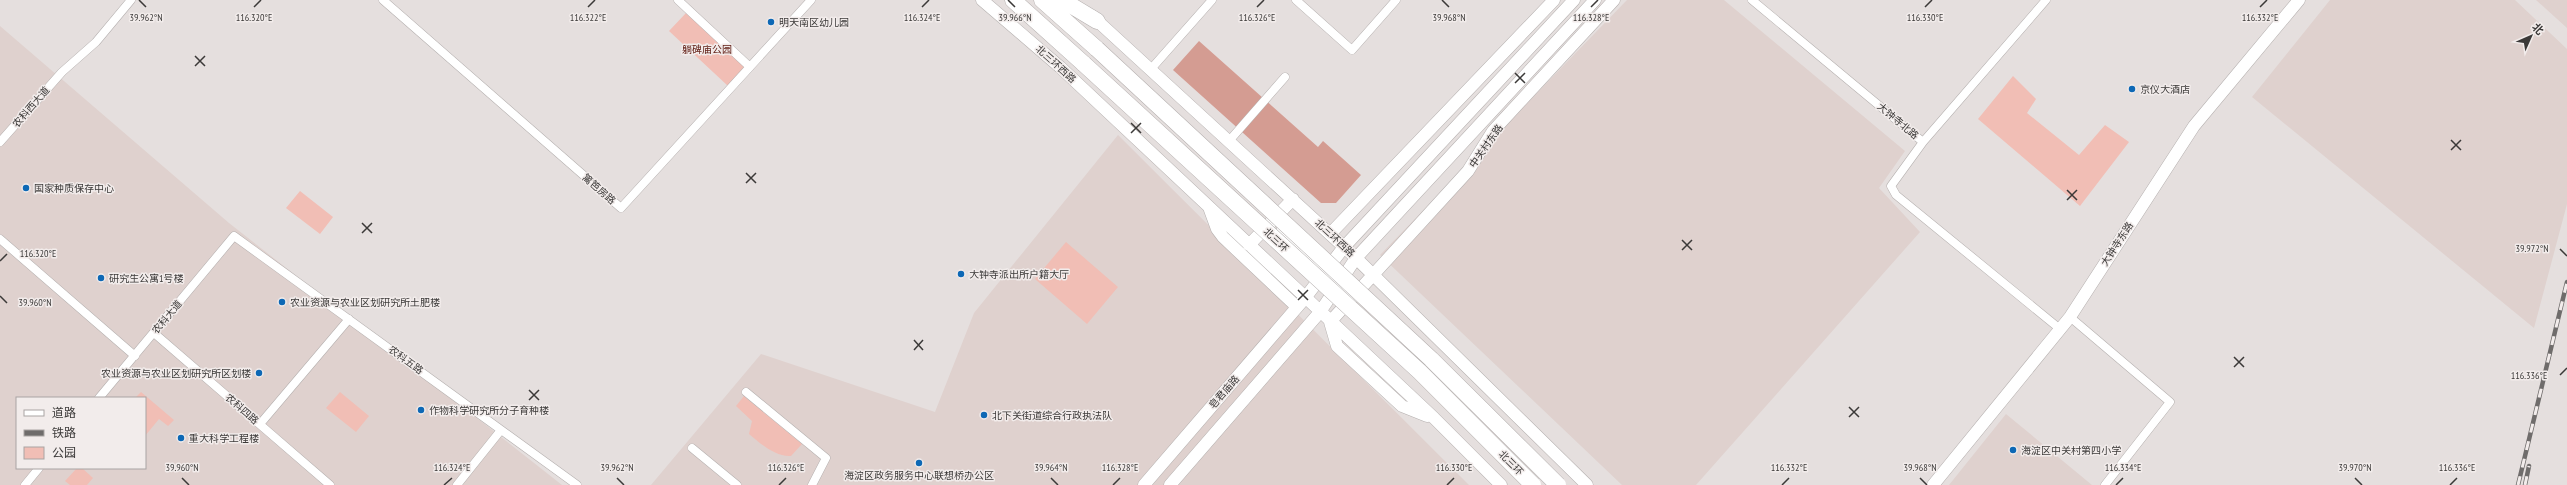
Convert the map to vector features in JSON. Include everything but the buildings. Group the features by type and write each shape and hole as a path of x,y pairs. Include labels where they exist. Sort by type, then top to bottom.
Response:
{"highway":[{"name":"北三环","path":"1013,0 1420,372 1533,485"},
{"name":"北三环","path":"1042,0 1097,49 1431,359 1558,485"},
{"path":"1062,0 1097,20"}],"street":[{"name":"农科西大道","path":"0,142 62,72 96,42 131,0"},
{"name":"篱笆房路","path":"383,0 621,208 811,0"},
{"path":"678,0 750,67"},
{"name":"北三环西路","path":"982,0 1060,67 1209,207 1249,246 1301,303 1320,312 1330,322"},
{"name":"北三环西路","path":"1075,0 1356,258 1587,485"},
{"path":"1151,69 1212,0"},
{"path":"1296,0 1352,50 1396,0"},
{"path":"1330,234 1554,0"},
{"path":"1344,247 1574,0"},
{"name":"中关村东路","path":"1338,284 1356,258 1595,0"},
{"name":"中关村东路","path":"1330,322 1468,171 1493,131 1614,0"},
{"name":"大钟寺北路","path":"1752,0 1923,142 1891,186 1896,195 2060,329"},
{"path":"1923,142 2046,0"},
{"name":"大钟寺东路","path":"1933,485 2070,317 2194,126 2299,0"},
{"path":"1229,141 1285,77"},
{"path":"1249,246 1293,199"},
{"path":"1209,207 1217,229 1223,237 1301,303"},
{"path":"1272,222 1353,297"},
{"name":"农科五路","path":"234,236 578,485"},
{"name":"农科大道","path":"100,397 234,236"},
{"path":"0,239 135,356"},
{"name":"皂君庙路","path":"1144,485 1301,303 1344,247"},
{"name":"皂君庙路","path":"1170,485 1320,312 1338,284"},
{"path":"2070,317 2170,402 2105,485"},
{"path":"260,424 349,319"},
{"path":"1330,322 1337,346 1402,406 1434,418 1501,485"},
{"name":"农科四路","path":"154,333 330,485"},
{"path":"746,392 826,458 812,485"},
{"path":"457,485 501,430"},
{"path":"692,448 737,485"},
{"path":"25,485 38,469"}],"shaded area":[{"path":"1627,0 1724,0 1905,151 1879,188 1920,232 1696,485 1622,485 1380,255"},
{"path":"2330,0 2515,0 2567,49 2567,204 2534,328 2252,97"},
{"path":"2536,0 2567,0 2567,28"},
{"path":"0,26 229,223 562,485 0,485"},
{"path":"1199,41 1318,147 1323,141 1361,175 1336,203 1321,203 1173,70"},
{"path":"1118,135 1469,485 651,485 761,354 935,412 974,313"},
{"name":"海淀区中关村第四小学","path":"2006,414 2092,485 1949,485"}],"green space":[{"name":"躺碑庙公园","path":"686,13 745,67 728,86 669,31"},
{"path":"2013,76 2036,99 2027,113 2079,155 2105,125 2129,142 2080,206 1978,119"},
{"path":"300,191 333,217 320,234 286,208"},
{"path":"1066,242 1118,287 1087,324 1035,279"},
{"path":"141,392 174,420 168,426 159,419 146,435 146,397 136,397"},
{"path":"340,392 369,416 356,432 326,408"},
{"path":"744,396 802,444 791,456 785,456 774,452 763,446 749,434 752,421 736,406"},
{"path":"76,469 83,469 93,478 87,485 70,485 65,481"}],"railway":[{"path":"2518,485 2567,282"},
{"path":"2525,485 2529,466"}],"place":[{"name":"明天南区幼儿园","path":"771,22"},
{"name":"京仪大酒店","path":"2132,89"},
{"name":"国家种质保存中心","path":"26,188"},
{"name":"大钟寺派出所户籍大厅","path":"961,274"},
{"name":"研究生公寓1号楼","path":"101,278"},
{"name":"农业资源与农业区划研究所土肥楼","path":"282,302"},
{"name":"农业资源与农业区划研究所区划楼","path":"259,373"},
{"name":"作物科学研究所分子育种楼","path":"421,410"},
{"name":"北下关街道综合行政执法队","path":"984,415"},
{"name":"重大科学工程楼","path":"181,438"},
{"name":"海淀区中关村第四小学","path":"2013,450"},
{"name":"海淀区政务服务中心联想桥办公区","path":"919,463"}]}
